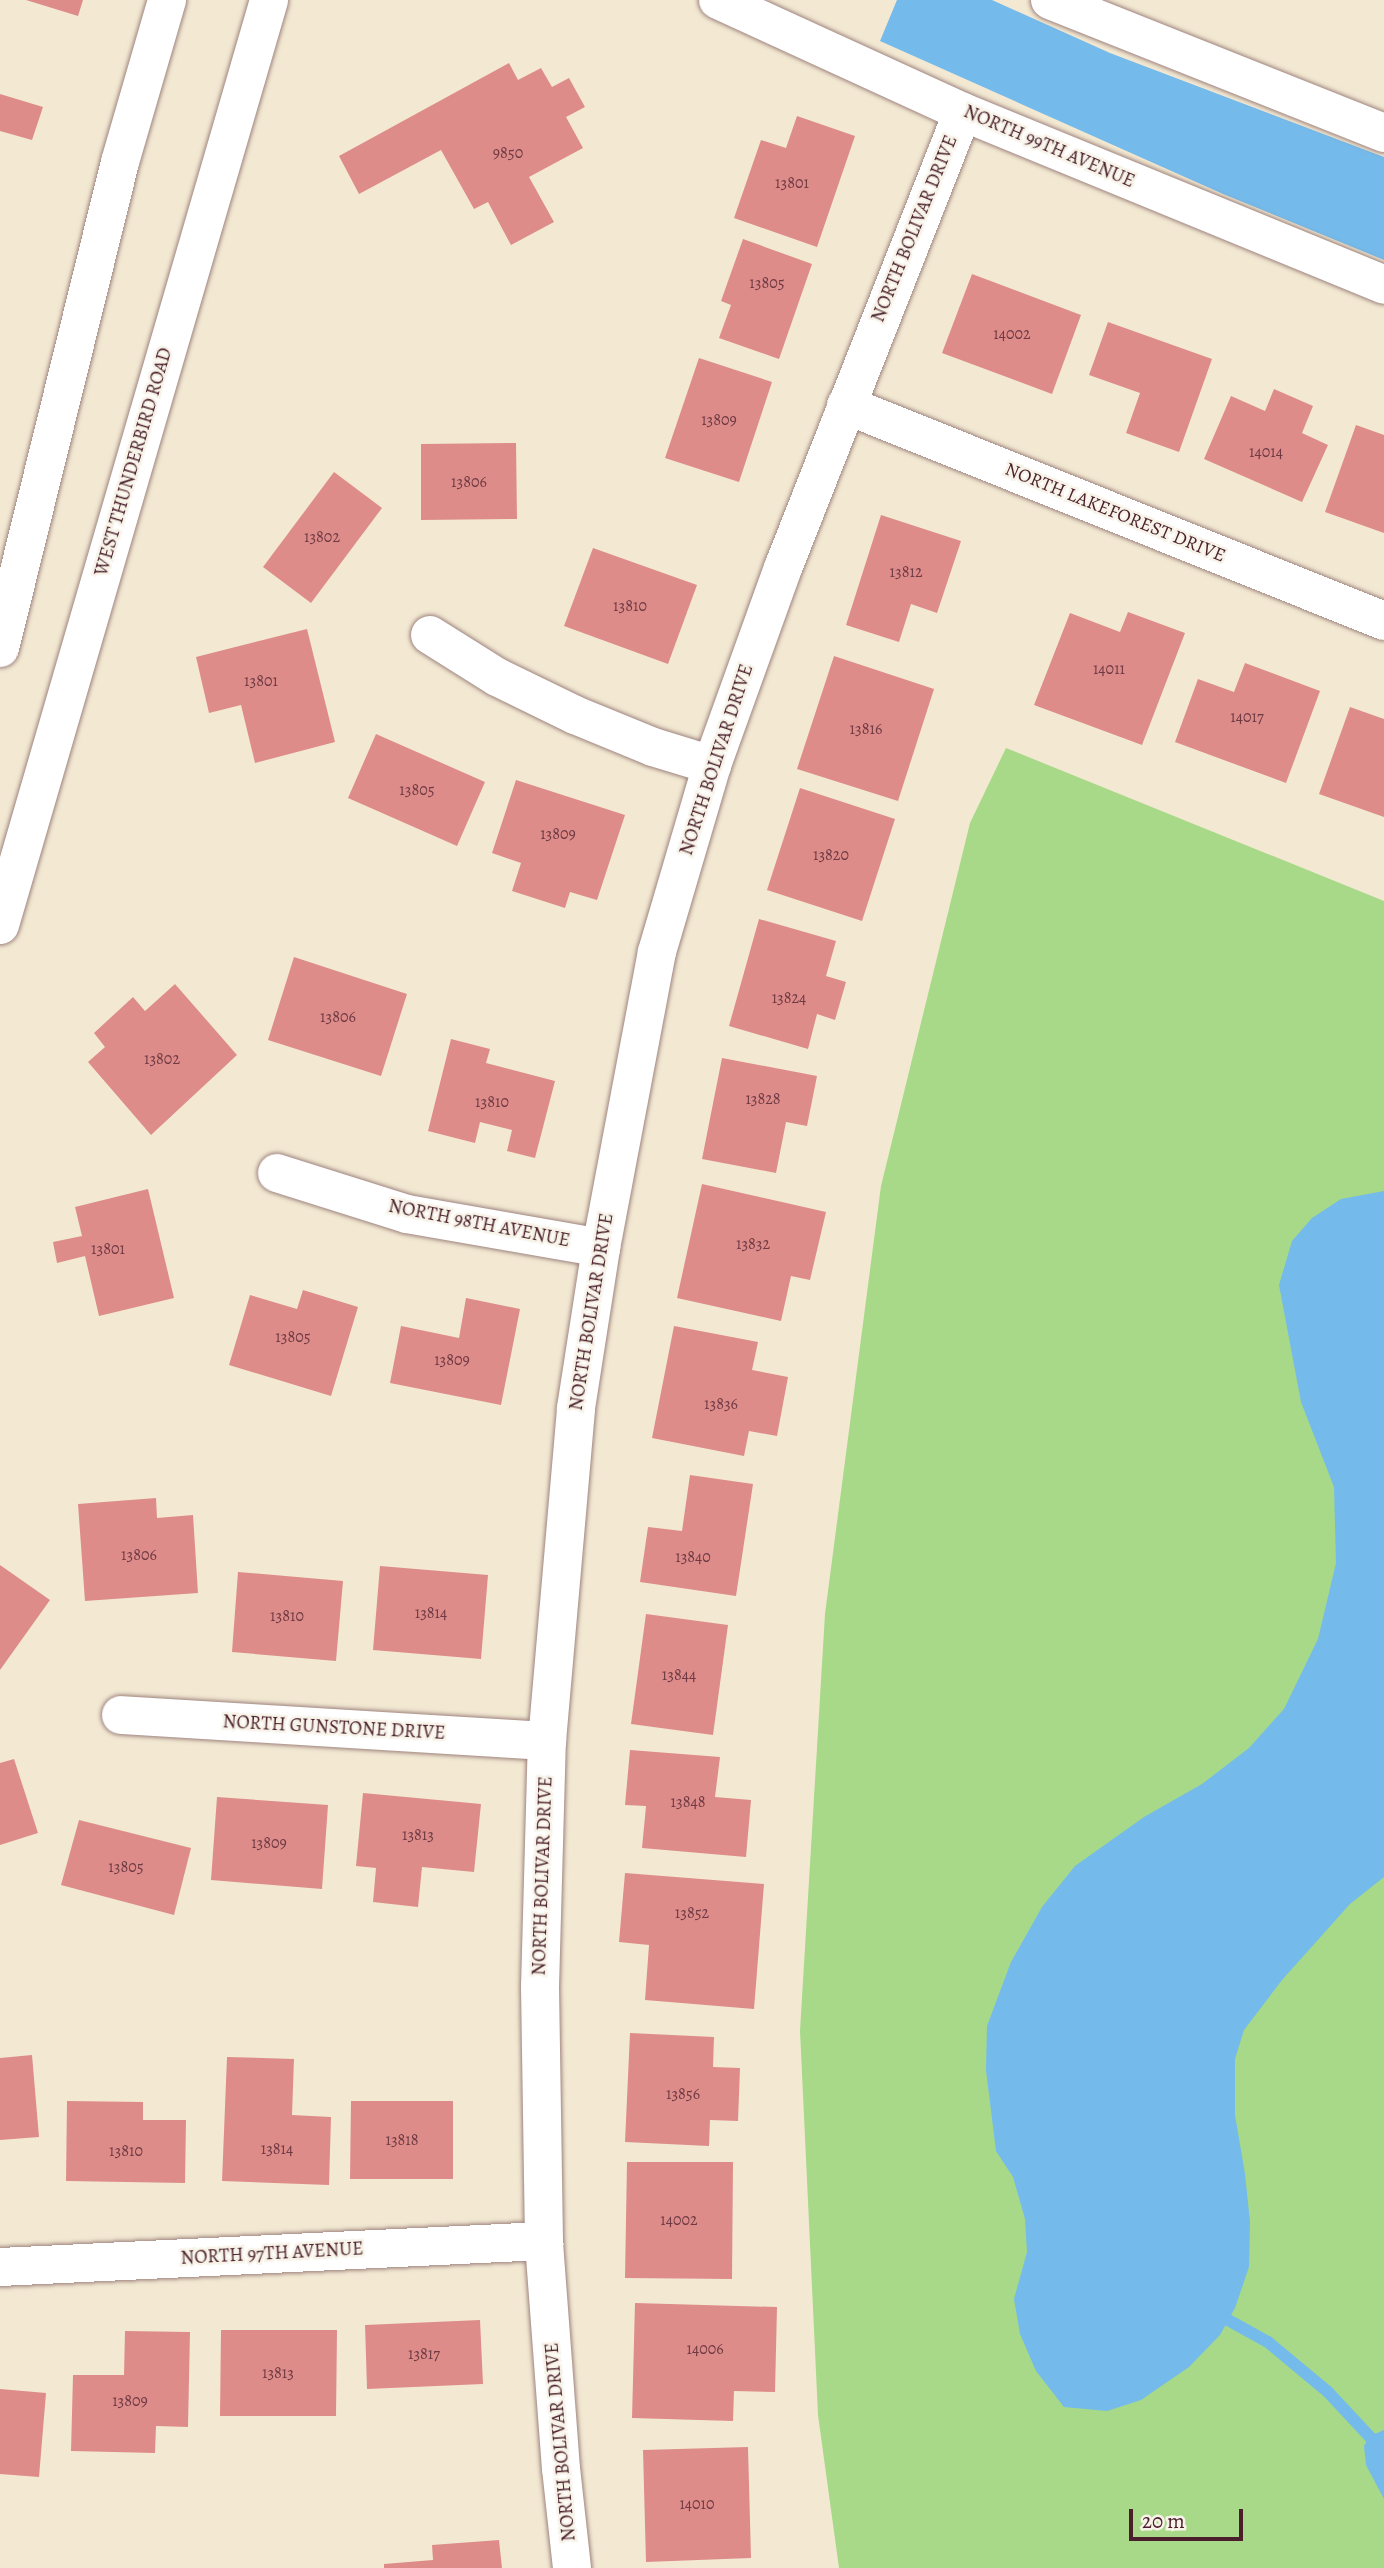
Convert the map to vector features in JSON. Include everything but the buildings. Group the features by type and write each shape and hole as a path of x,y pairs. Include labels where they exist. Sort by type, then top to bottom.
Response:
{"street":[{"path":"0,648 120,162 167,0"},
{"name":"WEST THUNDERBIRD ROAD","path":"0,925 269,0"},
{"name":"NORTH 99TH AVENUE","path":"718,0 963,112 1384,285"},
{"path":"1050,0 1384,133"},
{"name":"NORTH BOLIVAR DRIVE","path":"572,2568 561,2469 544,2241 540,1987 547,1741 576,1408 601,1248 657,952 712,765 846,405 963,112"},
{"name":"NORTH LAKEFOREST DRIVE","path":"846,405 1384,621"},
{"path":"430,635 497,677 575,715 653,747 712,765"},
{"name":"NORTH 98TH AVENUE","path":"277,1173 407,1214 601,1248"},
{"name":"NORTH GUNSTONE DRIVE","path":"121,1716 547,1741"},
{"name":"NORTH 97TH AVENUE","path":"0,2267 544,2241"}],"green space":[{"path":"1006,748 1384,901 1384,2568 839,2568 818,2415 800,2031 825,1614 881,1186 970,823"}],"water":[{"path":"897,0 992,0 1110,53 1384,157 1384,260 1223,194 880,41"},
{"path":"1384,1191 1384,1877 1350,1904 1282,1980 1244,2030 1235,2059 1235,2115 1250,2222 1249,2267 1235,2308 1220,2335 1189,2367 1141,2400 1107,2411 1064,2407 1036,2371 1020,2334 1014,2299 1027,2252 1025,2219 1013,2177 996,2151 986,2070 987,2026 1011,1962 1042,1907 1075,1866 1144,1817 1202,1784 1249,1748 1284,1709 1318,1639 1336,1563 1334,1487 1301,1402 1279,1285 1292,1241 1312,1218 1341,1199"},
{"path":"1384,2430 1384,2499 1366,2465 1364,2446 1370,2436"}],"waterway":[{"path":"1228,2320 1268,2342 1328,2392 1384,2452"}]}
